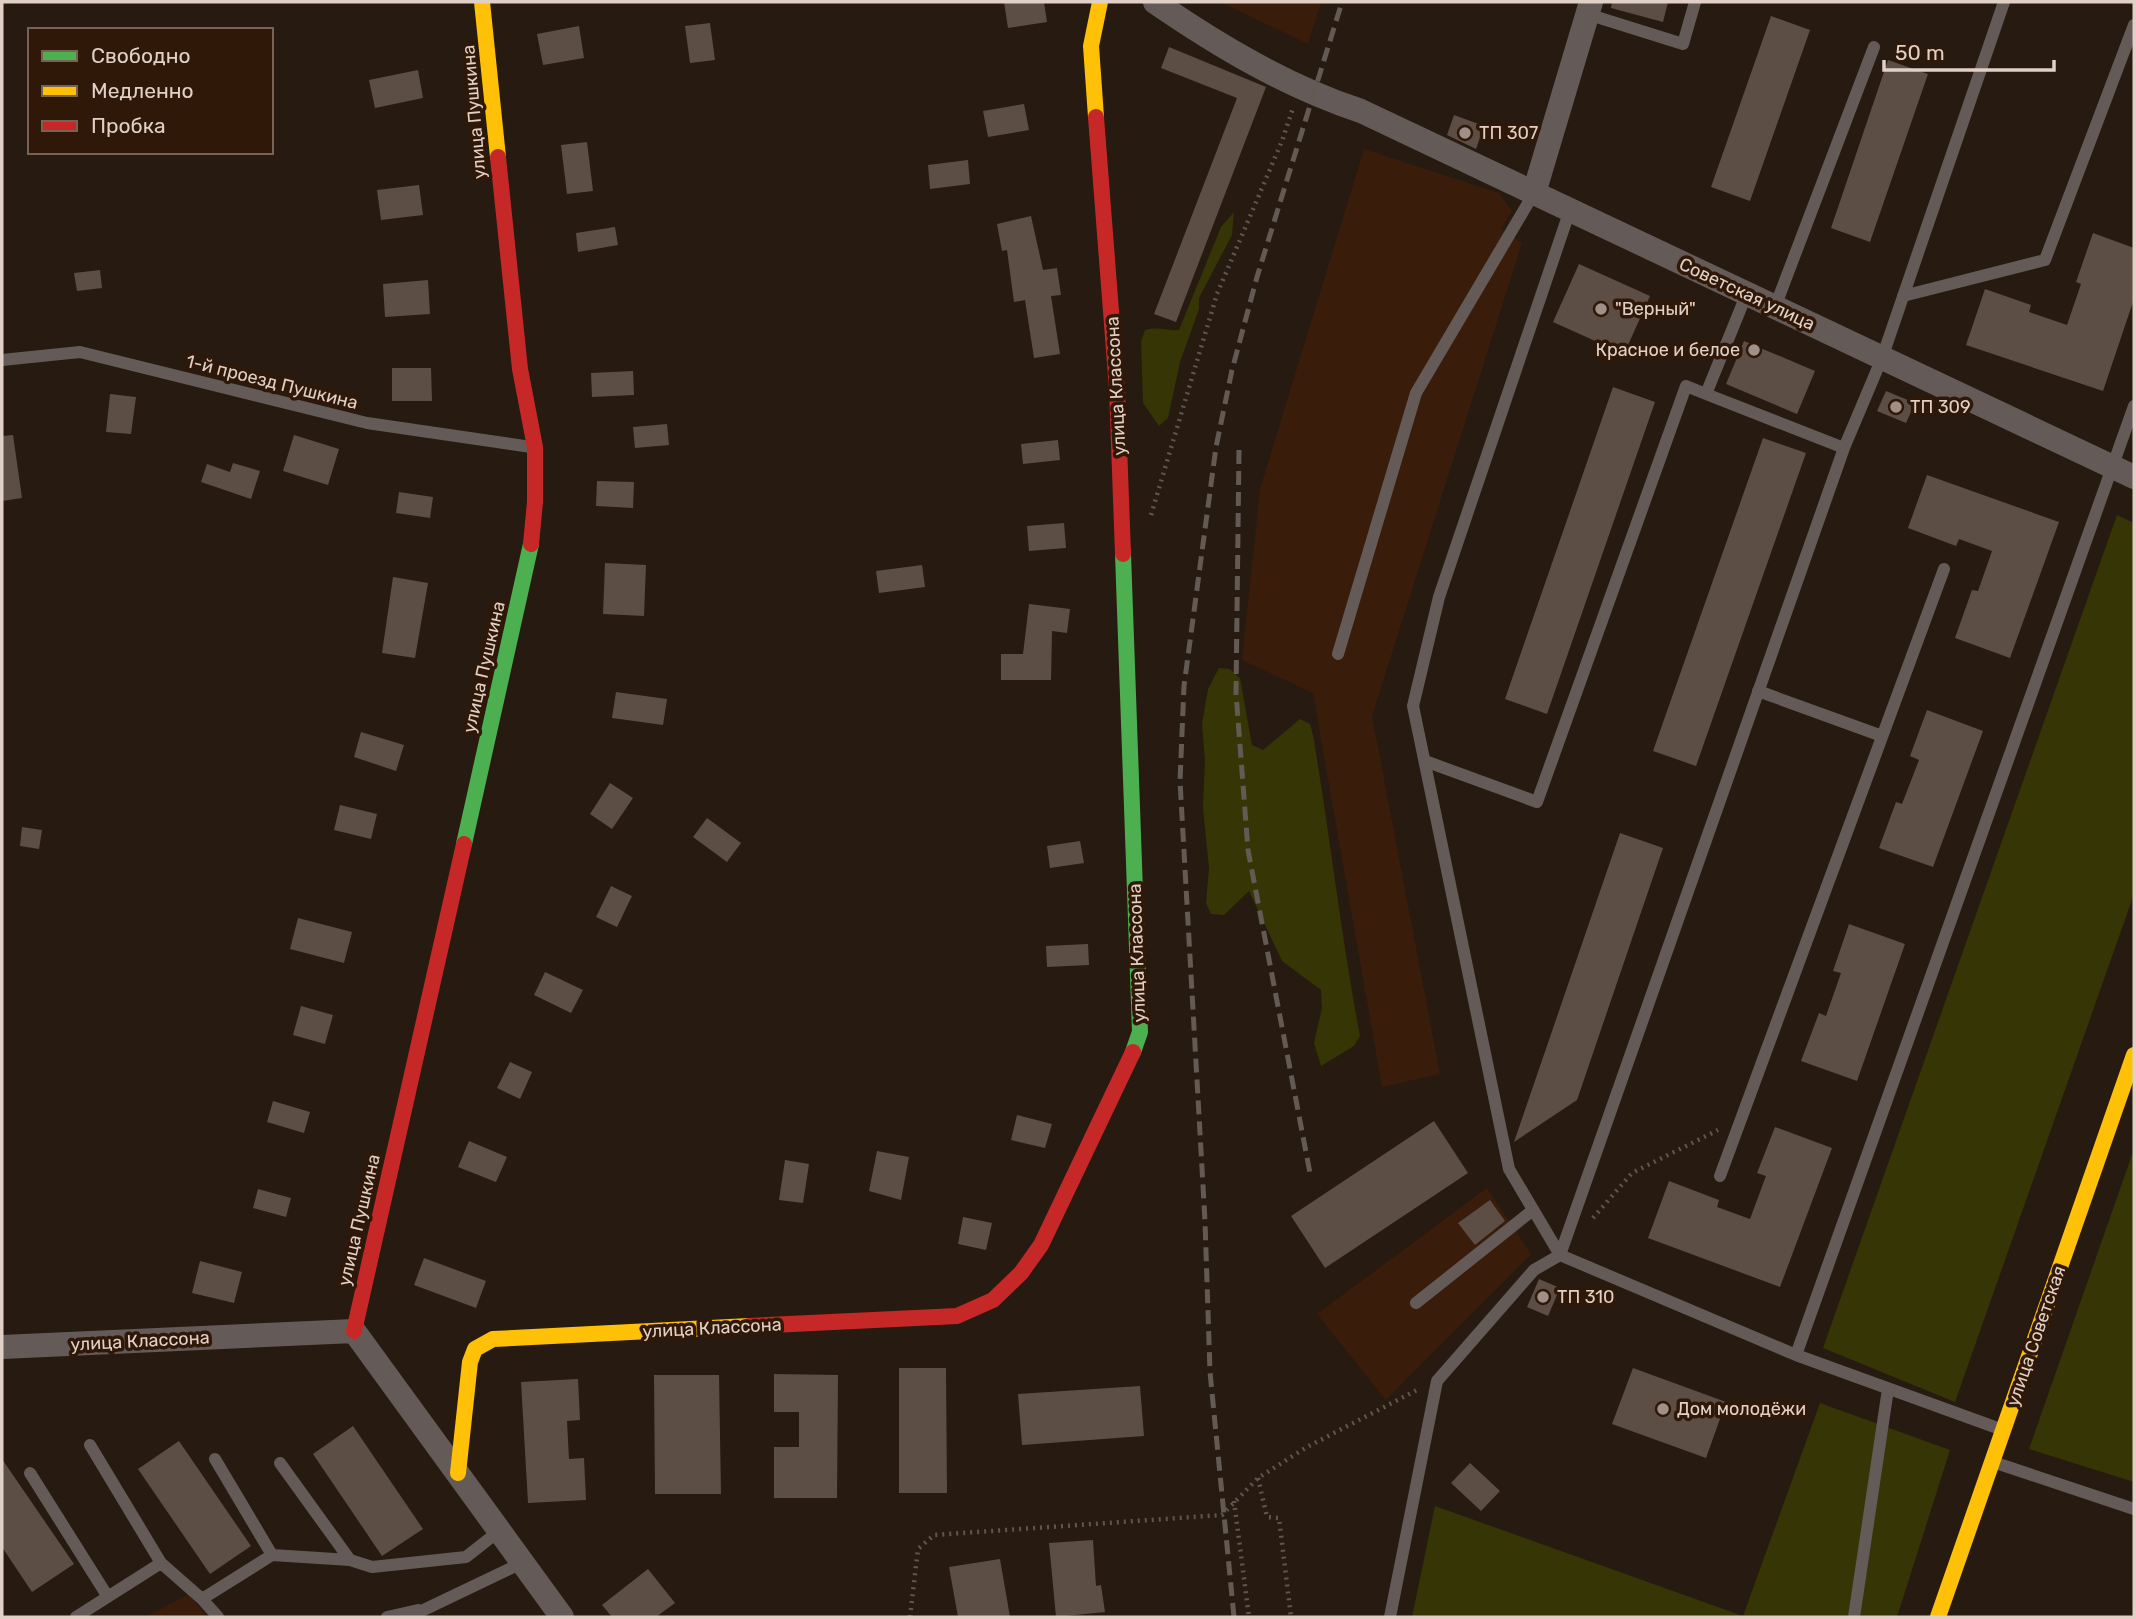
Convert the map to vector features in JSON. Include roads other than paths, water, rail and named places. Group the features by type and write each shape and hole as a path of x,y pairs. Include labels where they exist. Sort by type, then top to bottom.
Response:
{"street":[{"name":"улица Пушкина","path":"354,1331 529,559 536,502 535,447 520,369 482,2"},
{"name":"улица Классона","path":"458,1473 470,1362 475,1349 493,1339 957,1316 993,1300 1021,1273 1041,1245 1127,1069 1140,1032 1117,389 1091,46 1100,2"},
{"name":"Советская улица","path":"1154,2 1203,36 1300,86 1361,111 2134,477"},
{"path":"1534,193 1589,8"},
{"name":"улица Советская","path":"1938,1617 2134,1055"},
{"name":"улица Классона","path":"2,1347 354,1331"},
{"path":"354,1331 562,1617"}],"lane":[{"path":"1589,8 1683,44 1695,2"},
{"path":"1390,1617 1437,1381 1534,1270 1560,1255 1844,448 1882,358 2004,2"},
{"path":"1903,296 2045,260 2134,25"},
{"path":"1775,307 1874,47"},
{"path":"1338,654 1416,393 1534,193"},
{"path":"1570,210 1439,597 1413,706 1508,1168 1560,1255 1797,1355 2003,1430"},
{"path":"1706,394 1747,293"},
{"name":"1-й проезд Пушкина","path":"2,360 80,352 367,423 500,445 535,447"},
{"path":"1425,761 1537,802 1686,386 1844,448"},
{"path":"1797,1355 2134,406"},
{"path":"1720,1176 1944,569"},
{"path":"1758,691 1882,736"},
{"path":"1416,1304 1533,1210"},
{"path":"1854,1617 1888,1389"},
{"path":"90,1445 161,1563 218,1617"},
{"path":"215,1459 272,1555"},
{"path":"1992,1462 2134,1509"},
{"path":"280,1463 350,1560"},
{"path":"30,1473 108,1597"},
{"path":"202,1599 272,1555 350,1560 372,1567 466,1557 499,1531"},
{"path":"410,1617 524,1562"},
{"path":"76,1617 161,1563"},
{"path":"387,1617 440,1604"}],"railway":[{"path":"1234,1617 1210,1372 1205,1221 1180,781 1184,686 1216,447 1232,370 1257,277 1342,2"},
{"path":"1239,450 1236,693 1248,850 1310,1173"}],"place":[{"name":"ТП 307","path":"1465,133"},
{"name":"\"Верный\"","path":"1601,309"},
{"name":"Красное и белое","path":"1754,350"},
{"name":"ТП 309","path":"1896,407"},
{"name":"ТП 310","path":"1543,1297"},
{"name":"Дом молодёжи","path":"1663,1409"}]}
